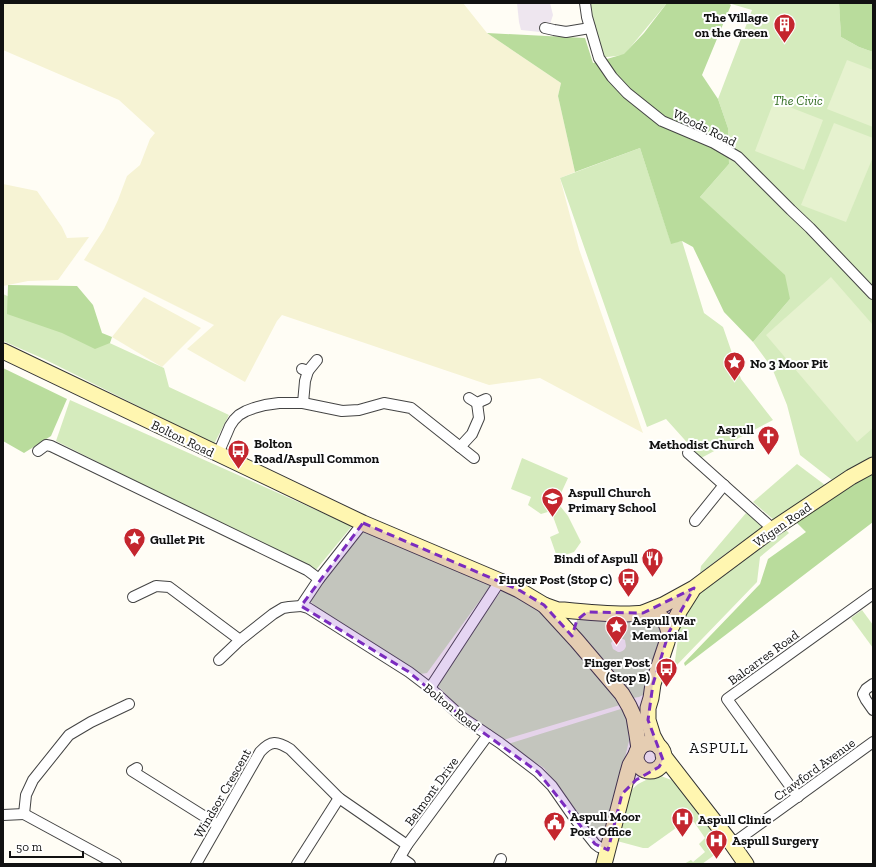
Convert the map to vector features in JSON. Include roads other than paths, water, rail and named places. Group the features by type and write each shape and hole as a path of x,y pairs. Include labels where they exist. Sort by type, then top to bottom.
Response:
{"main road":[{"name":"Bolton Road","path":"3,351 363,523 500,581 544,605 558,610 627,614 643,613"},
{"name":"Wigan Road","path":"643,613 670,602 694,588 774,529 851,477 873,465"},
{"name":"Wigan Road","path":"694,588 680,610 669,632 653,684 648,708 648,720 653,736 661,751 746,864"},
{"name":"Bolton Road","path":"544,605 622,694 634,718 638,735 638,751"},
{"path":"577,641 575,633 577,620 580,616 587,612"},
{"path":"643,613 652,614 661,618 665,621 669,632"},
{"path":"622,694 627,697 639,697 650,690 653,684"},
{"path":"606,857 622,794 630,765 642,746 646,744 655,745 661,751 663,760 662,764 636,780 622,794"},
{"path":"638,751 636,761 641,768 681,778"}],"street":[{"name":"Woods Road","path":"585,3 590,28 599,58 612,77 627,93 662,121 714,143 738,157 815,233 873,294"},
{"path":"545,28 566,32 590,28"},
{"path":"303,403 305,370 317,360"},
{"path":"460,447 472,434 479,418 477,400"},
{"path":"218,454 234,420 239,415 254,408 279,403 303,403 342,411 359,410 384,403 411,408 474,458"},
{"path":"38,451 46,445 51,446 307,570 319,579"},
{"path":"688,454 774,529"},
{"path":"695,521 724,485"},
{"path":"219,660 240,640 278,611 289,607 301,606 307,594 363,523"},
{"path":"430,688 500,581"},
{"path":"133,596 156,586 169,587 240,640"},
{"name":"Balcarres Road","path":"798,797 727,699 873,594"},
{"name":"Bolton Road","path":"301,606 308,608 409,672 430,688 463,718 538,772 552,786 575,819 606,857"},
{"path":"873,684 866,689 863,694 873,710"},
{"path":"24,814 26,795 33,780 69,735 91,722 129,704"},
{"name":"Belmont Drive","path":"398,860 407,845 488,735"},
{"name":"Windsor Crescent","path":"196,864 260,752 266,746 274,742 290,749 340,798 407,845"},
{"name":"Crawford Avenue","path":"732,844 873,742"},
{"path":"137,768 132,771 218,825"},
{"path":"298,864 340,798"},
{"path":"3,815 24,814 116,864"},
{"path":"398,860 410,864"}],"place":[{"name":"The Village on the Green","path":"784,44"},
{"name":"No 3 Moor Pit","path":"735,382"},
{"name":"Aspull Methodist Church","path":"769,456"},
{"name":"Bolton Road/Aspull Common","path":"238,470"},
{"name":"Aspull Church Primary School","path":"552,518"},
{"name":"Gullet Pit","path":"134,558"},
{"name":"Bindi of Aspull","path":"653,578"},
{"name":"Finger Post (Stop C)","path":"628,598"},
{"name":"Aspull War Memorial","path":"617,646"},
{"name":"Finger Post (Stop B)","path":"666,688"},
{"name":"Aspull Clinic","path":"683,838"},
{"name":"Aspull Moor Post Office","path":"554,842"},
{"name":"Aspull Surgery","path":"717,860"}],"district":[{"name":"ASPULL","path":"719,748"}],"park label":[{"name":"The Civic","path":"798,100"}]}
